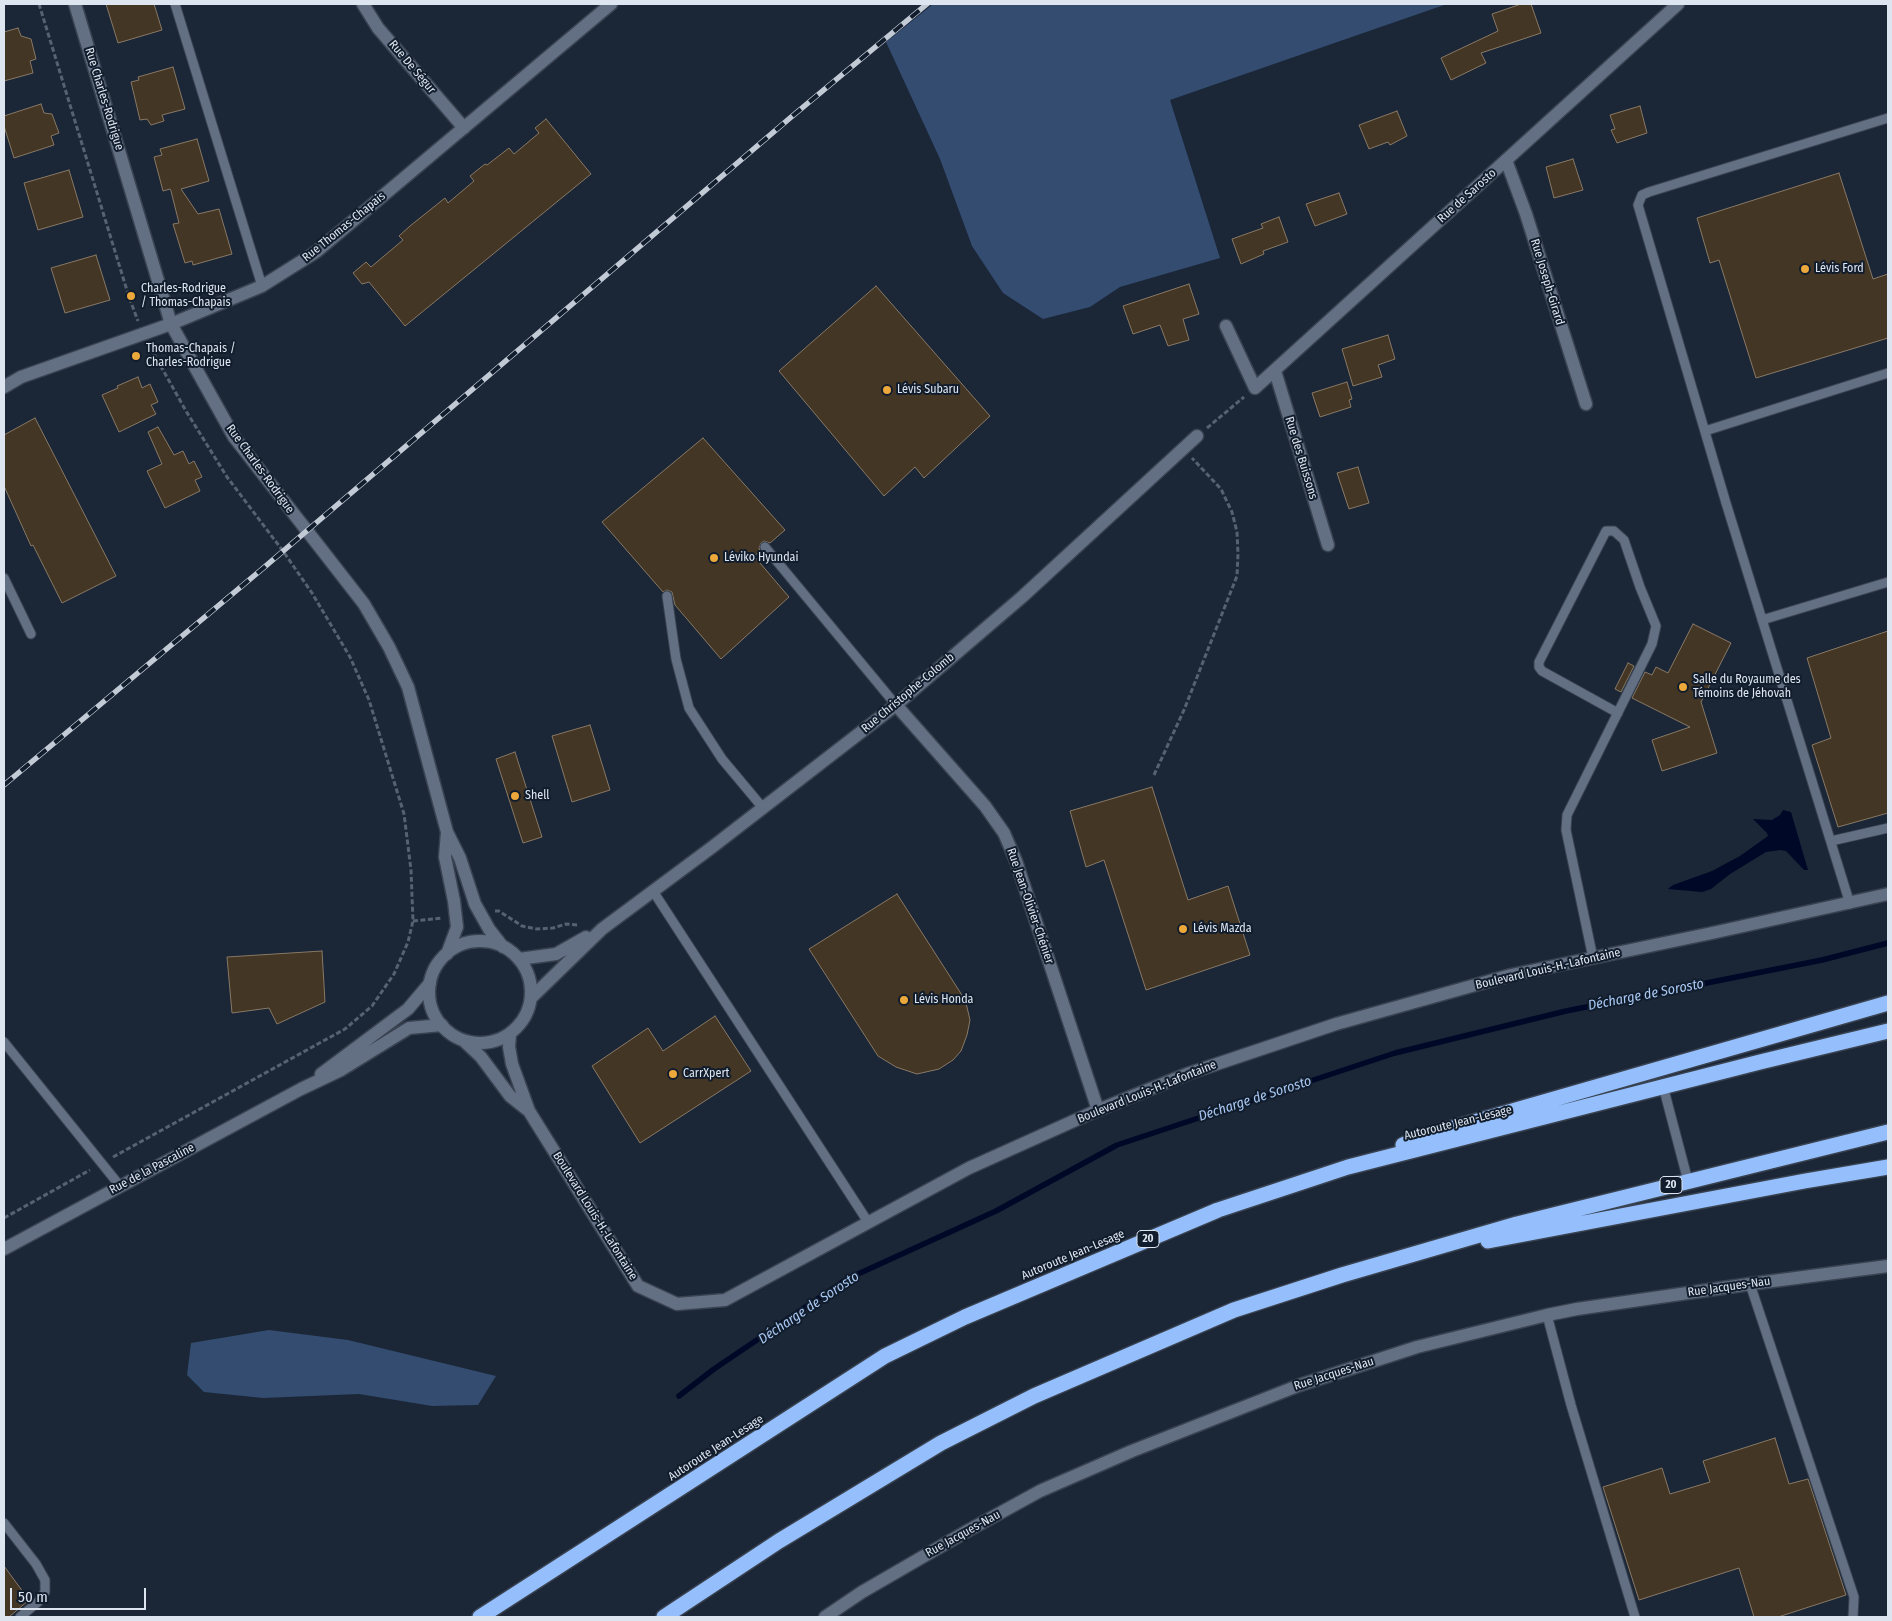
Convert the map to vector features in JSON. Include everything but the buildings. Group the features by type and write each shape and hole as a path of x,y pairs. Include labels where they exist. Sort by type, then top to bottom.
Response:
{"highway":[{"path":"1348,1167 1422,1137 1888,1003"},
{"name":"Autoroute Jean-Lesage","path":"480,1617 885,1356 965,1317 1218,1210 1348,1167 1663,1086 1888,1031"},
{"name":"20","path":"664,1617 778,1540 941,1443 1034,1396 1234,1310 1342,1275 1517,1224 1888,1132"},
{"path":"1454,1243 1492,1241 1805,1180 1888,1167"}],"street":[{"name":"Rue Charles-Rodrigue","path":"76,4 172,324 234,437 364,604 389,647 408,686 447,832 460,858 475,904 503,948"},
{"name":"Rue De Ségur","path":"363,4 378,28 464,128"},
{"name":"Rue Thomas-Chapais","path":"4,388 21,377 172,324 262,286 316,252 611,4"},
{"name":"Rue de Sarosto","path":"1255,388 1678,4"},
{"name":"Rue Joseph-Girard","path":"1506,160 1526,214 1586,404"},
{"path":"1226,326 1255,388"},
{"name":"Rue des Buissons","path":"1275,371 1328,545"},
{"name":"Rue Christophe-Colomb","path":"531,998 602,929 764,808 896,705 1022,596 1197,436"},
{"name":"Rue Jean-Olivier-Chénier","path":"896,705 985,806 1004,833 1016,861 1098,1110"},
{"name":"Rue Charles-Rodrigue","path":"447,832 444,857 457,927 447,954"},
{"name":"Boulevard Louis-H.-Lafontaine","path":"510,1034 509,1048 512,1064 529,1111 638,1286 677,1304 725,1300 969,1168 1098,1110 1187,1074 1336,1024 1511,975 1850,904 1888,894"},
{"name":"Rue Christophe-Colomb","path":"519,959 556,954 602,929"},
{"path":"473,941 498,944 503,948 513,953 519,959 528,975 531,998 524,1019 510,1034 500,1040 484,1043 463,1040 450,1034 432,1011 430,983 436,967 456,947 473,941"},
{"name":"Rue de la Pascaline","path":"301,1089 408,1009 430,983"},
{"name":"Rue de la Pascaline","path":"4,1249 301,1089 341,1070 409,1028 442,1025"},
{"name":"Boulevard Louis-H.-Lafontaine","path":"463,1040 481,1057 510,1096 529,1111"},
{"name":"Rue Jacques-Nau","path":"825,1617 862,1592 969,1530 1040,1492 1132,1451 1300,1385 1417,1347 1576,1309 1888,1266"}],"lane":[{"path":"175,4 262,286"},
{"path":"1850,904 1762,620 1638,205 1642,195 1888,118"},
{"path":"1705,431 1888,373"},
{"path":"1593,958 1566,830 1567,815 1618,713 1652,644 1656,626 1624,540 1614,531 1606,531 1539,662 1539,667 1542,671 1618,713"},
{"path":"765,547 896,705"},
{"path":"4,578 31,634"},
{"path":"1762,620 1888,582"},
{"path":"667,596 676,659 689,708 722,759 764,808"},
{"path":"1831,841 1888,828"},
{"path":"653,891 868,1222"},
{"path":"4,1042 120,1186"},
{"path":"1663,1086 1688,1181"},
{"path":"1750,1284 1854,1597 1853,1617"},
{"path":"1547,1315 1571,1405 1635,1617"},
{"path":"4,1523 36,1564 45,1580 45,1592 38,1602 20,1617"}],"path":[{"path":"4,1218 345,1029 372,1006 394,974 408,942 413,922 411,870 404,814 369,700 350,657 302,579 228,477 186,411 143,334 129,297 40,4"},
{"path":"1197,436 1255,388"},
{"path":"1154,775 1184,710 1236,576 1237,532 1232,512 1221,489 1182,449"},
{"path":"480,912 499,910 522,926 537,929 573,924 602,929"},
{"path":"413,922 456,916"}],"shaded area":[{"path":"933,4 1447,4 1170,100 1220,258 1120,287 1090,307 1043,319 1003,293 972,246 940,159 886,42"},
{"path":"1783,810 1791,812 1808,870 1804,870 1786,851 1780,850 1766,852 1730,874 1711,889 1702,892 1668,889 1673,885 1712,871 1740,856 1768,836 1753,819 1772,820 1780,815"},
{"path":"269,1330 348,1340 496,1376 478,1405 432,1406 359,1394 263,1398 204,1392 187,1375 191,1343"}],"waterway":[{"name":"Décharge de Sorosto","path":"679,1396 714,1369 847,1279 996,1211 1117,1145 1395,1053 1566,1011 1822,960 1888,943"}],"railway":[{"path":"4,785 261,570 790,118 927,4"}],"place":[{"name":"Lévis Ford","path":"1805,269"},
{"name":"Charles-Rodrigue / Thomas-Chapais","path":"131,296"},
{"name":"Thomas-Chapais / Charles-Rodrigue","path":"136,356"},
{"name":"Lévis Subaru","path":"887,390"},
{"name":"Léviko Hyundai","path":"714,558"},
{"name":"Salle du Royaume des Témoins de Jéhovah","path":"1683,687"},
{"name":"Shell","path":"515,796"},
{"name":"Lévis Mazda","path":"1183,929"},
{"name":"Lévis Honda","path":"904,1000"},
{"name":"CarrXpert","path":"673,1074"}]}
